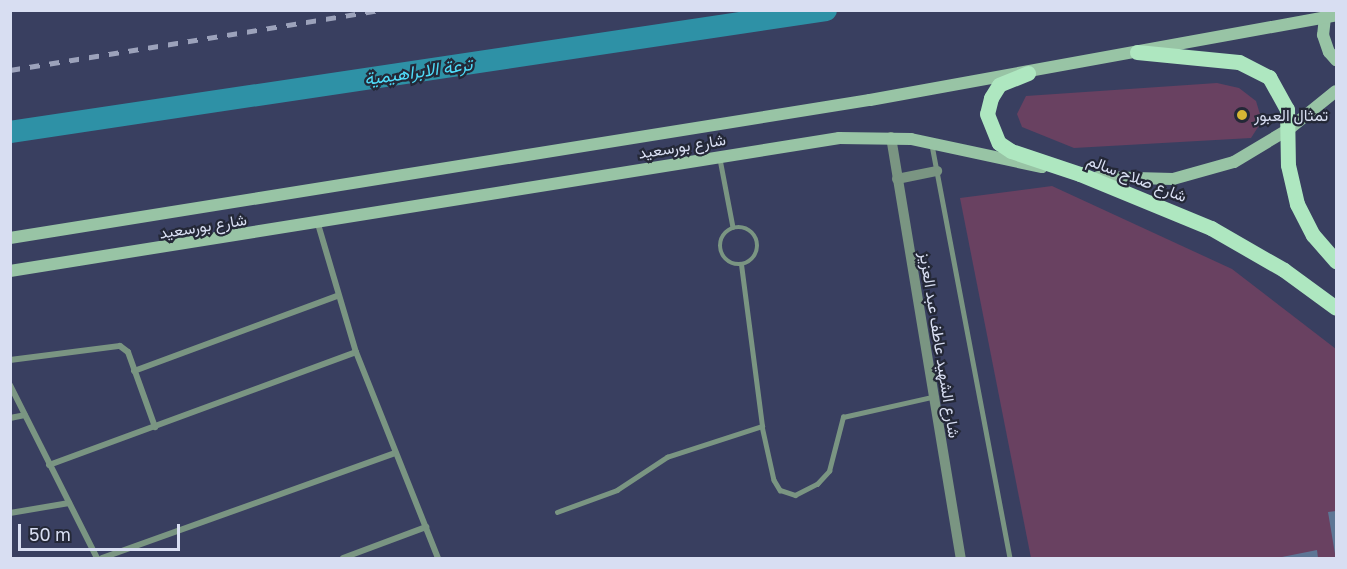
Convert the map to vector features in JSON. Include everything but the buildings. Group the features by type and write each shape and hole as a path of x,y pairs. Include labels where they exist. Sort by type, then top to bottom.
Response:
{"main road":[{"name":"شارع بورسعيد","path":"10,238 1028,73 1331,16"},
{"path":"1331,16 1323,35 1329,52 1336,60"},
{"path":"1137,52 1255,67 1279,90 1287,109 1288,165 1297,204 1313,235 1336,261"},
{"name":"شارع صلاح سالم","path":"1028,73 1006,81 990,98 990,129 999,143 1011,151 1080,174 1211,228 1284,270 1336,308"},
{"name":"شارع بورسعيد","path":"10,271 318,224 839,138 891,137 932,142 1080,174 1142,181 1204,172 1234,162 1289,129 1336,91"}],"street":[{"name":"شارع الشهيد عاطف عبد العزيز","path":"891,137 932,397 961,558"},
{"path":"897,179 937,171"},
{"path":"318,224 337,296 356,352 438,558"},
{"path":"134,371 337,296"},
{"path":"10,360 120,346 128,352 155,427"},
{"path":"49,465 356,352"},
{"path":"10,385 97,558"},
{"path":"10,418 25,415"},
{"path":"102,558 395,453"},
{"path":"10,513 69,502"},
{"path":"343,558 426,527"}],"lane":[{"name":"شارع الشهيد عاطف عبد العزيز","path":"932,142 1010,558"},
{"path":"719,157 733,227"},
{"path":"733,227 751,230 759,247 756,256 741,266 731,264 720,250 725,232 733,227"},
{"path":"741,266 762,426 774,480 780,490 795,495 817,484 829,471 843,417 932,397"},
{"path":"557,512 617,490 667,457 762,426"}],"shaded area":[{"path":"1217,83 1239,88 1256,101 1262,121 1251,138 1074,148 1022,127 1017,114 1026,96"},
{"path":"1052,186 1232,269 1336,349 1336,558 1031,558 960,198"}],"waterway":[{"name":"ترعة الابراهيمية","path":"10,132 826,10"}],"railway":[{"path":"10,70 381,10"}],"place":[{"name":"تمثال العبور","path":"1242,115"}]}
